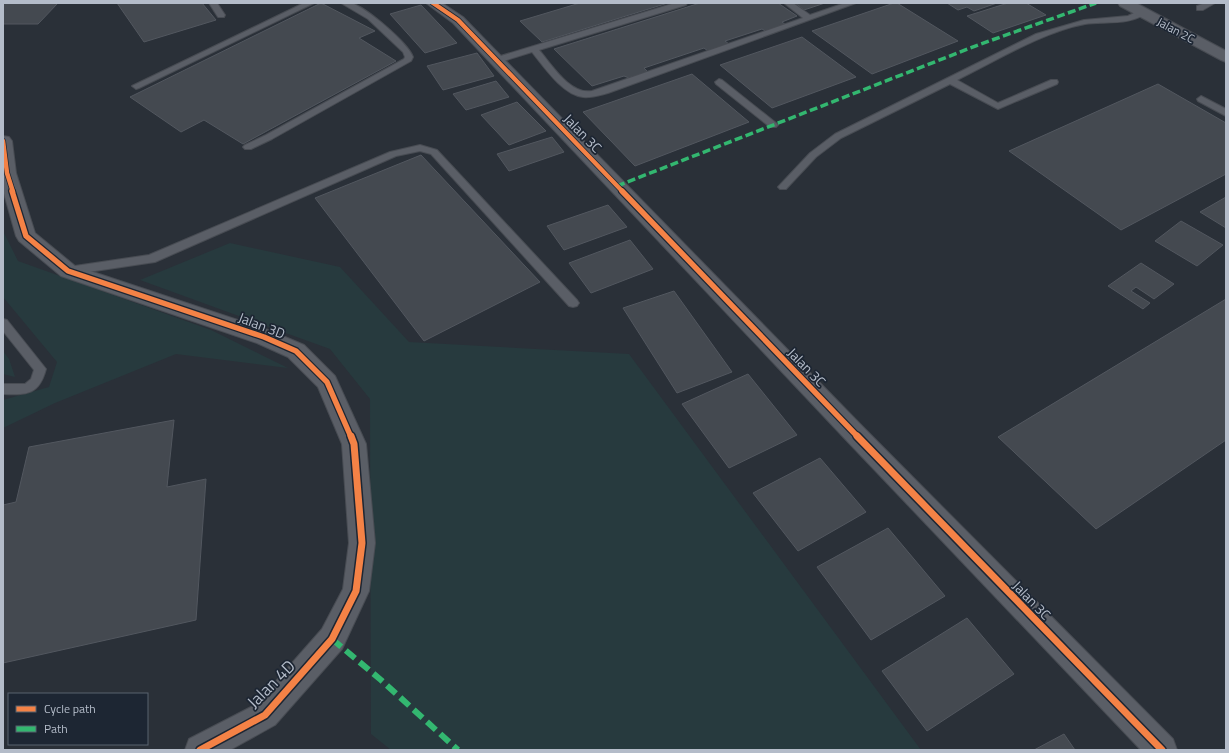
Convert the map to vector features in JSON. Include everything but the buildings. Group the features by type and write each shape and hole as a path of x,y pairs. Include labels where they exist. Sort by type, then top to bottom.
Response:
{"street":[{"name":"Jalan 3C","path":"433,3 458,20 856,435 1162,750"},
{"name":"Jalan 2C","path":"1125,3 1226,57"},
{"name":"Jalan 3D","path":"3,141 5,174 26,236 68,271 264,337 296,351 327,382 354,444 362,543 356,591 332,639"},
{"name":"Jalan 4D","path":"200,750 265,715 332,639"}],"lane":[{"path":"213,3 221,15"},
{"path":"136,86 310,3"},
{"path":"248,147 269,137 406,61 409,57 407,52 371,17 345,3"},
{"path":"497,60 535,50 683,3"},
{"path":"788,3 809,18"},
{"path":"535,50 571,90 587,95 612,88 852,3"},
{"path":"1200,8 1211,3"},
{"path":"783,187 813,155 838,136 952,81 1039,36 1084,22 1129,18 1143,12"},
{"path":"952,81 998,106 1054,82"},
{"path":"718,82 773,125"},
{"path":"1201,99 1226,113"},
{"path":"68,271 151,259 393,154 420,148 434,152 573,303"},
{"path":"3,324 40,369 38,379 31,388 24,390 3,389"}],"green space":[{"path":"3,231 18,261 211,330 288,368 176,354 55,403 3,428 3,400 49,387 57,362 3,297"},
{"path":"230,243 340,267 409,342 629,354 921,750 391,750 371,734 370,399 330,349 140,280"},
{"path":"3,351 9,359 15,377 3,374"}],"marked path":[{"path":"617,186 978,45 1096,3"},
{"path":"332,639 381,680 458,750"}],"cycle path":[{"path":"433,3 458,20 856,435 1162,750"},
{"path":"3,141 7,173 26,236 68,271 264,337 296,351 327,382 354,444 362,543 356,591 332,639 265,715 200,750"}]}
